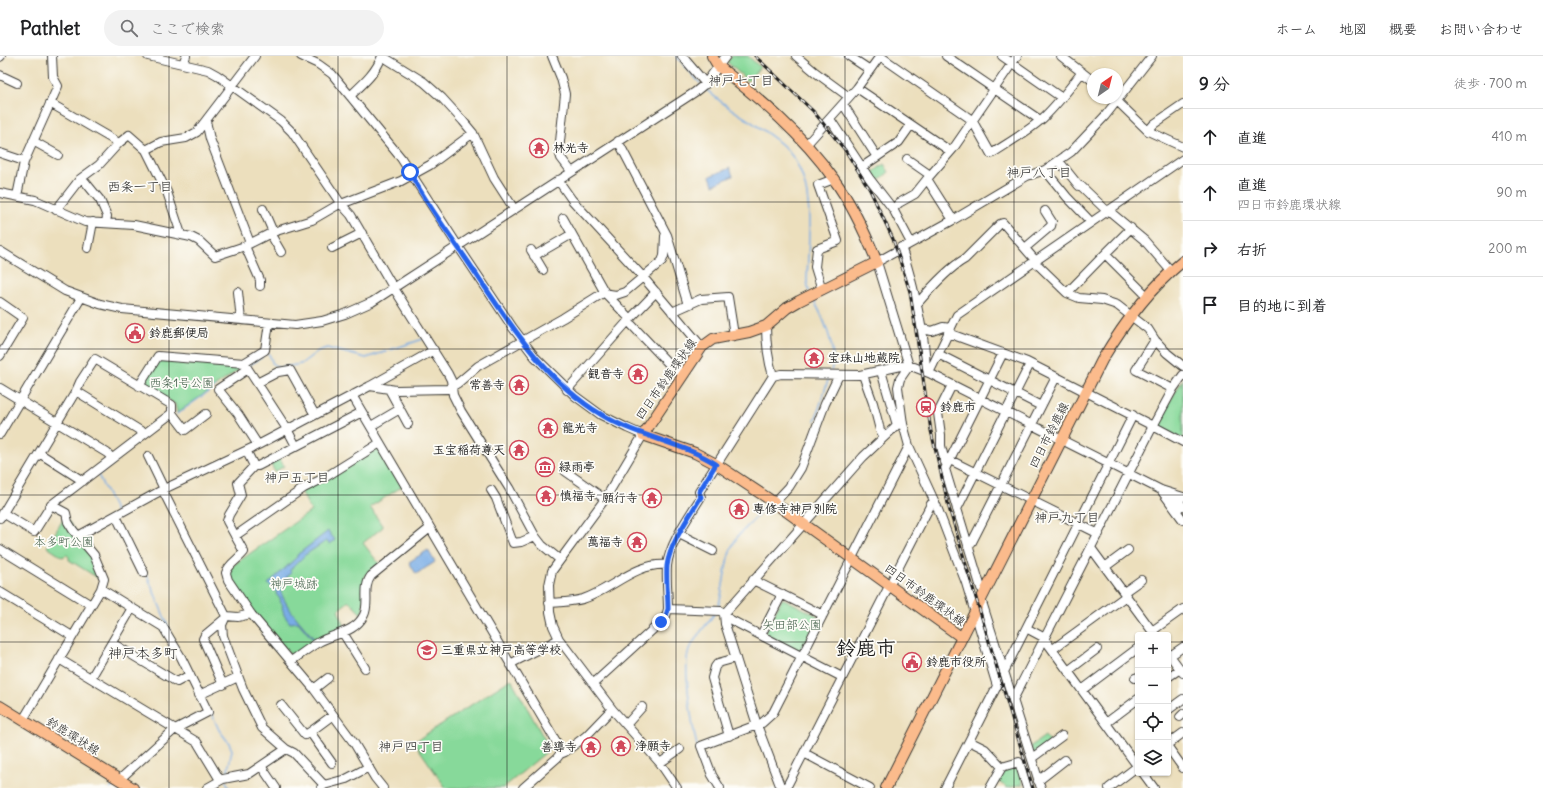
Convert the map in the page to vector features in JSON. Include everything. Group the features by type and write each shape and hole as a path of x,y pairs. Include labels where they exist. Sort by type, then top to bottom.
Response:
{"main road":[{"path":"712,56 718,66 785,122 834,178 862,226 876,262"},
{"name":"四日市鈴鹿線","path":"961,637 1102,360 1131,315 1171,271 1183,261"},
{"name":"四日市鈴鹿環状線","path":"876,262 798,301 787,308 766,326 749,332 712,339 702,346 643,435 695,453 716,464 773,502 961,637 886,788"},
{"name":"鈴鹿環状線","path":"0,706 133,788"}],"street":[{"path":"18,196 24,162 58,86 53,77 52,56"},
{"path":"148,56 208,70 281,122 292,132 362,233 434,350 451,380 453,395 461,411 509,488 535,536 542,545 560,559"},
{"path":"183,64 186,56"},
{"path":"146,150 161,142 186,138 198,132 253,59 244,56"},
{"path":"350,96 369,78 382,56 424,82 442,98 473,133 494,178 514,209"},
{"path":"552,56 561,78 565,94 559,151 561,158 572,171"},
{"path":"682,56 705,84"},
{"path":"0,251 47,281 81,298 122,309 295,325 322,321 344,314 372,302 695,92 705,84 726,56"},
{"path":"796,56 849,97"},
{"path":"849,56 870,70"},
{"path":"806,145 857,88 880,56 972,120 991,154 1040,120 1062,98 1082,72"},
{"path":"946,56 1040,120"},
{"path":"1002,56 1062,98"},
{"path":"893,209 915,194 929,177 950,151 1017,56"},
{"path":"1061,56 1087,76"},
{"path":"1123,91 1152,56"},
{"path":"306,57 325,68 401,158 458,246 535,357 567,390 601,415 643,435 605,499 584,530 560,559 551,574 549,585 549,603 553,626 559,639 612,709 660,763 677,788"},
{"path":"0,75 17,83"},
{"path":"857,88 950,151"},
{"path":"50,103 119,143"},
{"path":"843,104 877,157"},
{"path":"909,366 876,262 953,220 1021,179 1045,170 1059,161 1076,147 1112,104"},
{"path":"1121,104 1148,131 1183,147"},
{"path":"1148,131 1154,124 1183,104"},
{"path":"830,119 862,167 893,209 911,243"},
{"path":"206,121 210,139 260,280 260,286"},
{"path":"862,167 899,142 911,125"},
{"path":"0,193 35,200 80,220 134,225 191,237 199,241 214,256 247,244 271,233 312,220 341,204 401,181 430,165 473,133"},
{"path":"56,210 82,178 103,161 119,143 129,135 146,150 172,205 180,231 179,234"},
{"path":"33,141 58,155"},
{"path":"618,141 667,235 688,305"},
{"path":"0,153 24,162"},
{"path":"907,159 929,177 953,220"},
{"path":"927,372 938,354 957,314 1183,159"},
{"path":"1059,161 1079,186 1081,186 1108,211 1144,240 1171,271"},
{"path":"1045,170 1067,197 1091,222"},
{"path":"82,178 100,200 108,216 106,223"},
{"path":"820,291 816,267 817,249 838,241 818,185 834,178"},
{"path":"558,180 572,200 643,277 702,346"},
{"path":"263,209 271,233 281,252"},
{"path":"1025,248 1051,226 1052,222 1045,211"},
{"path":"562,218 605,293 668,363 683,374"},
{"path":"88,248 93,222"},
{"path":"917,304 959,262 966,259 1000,224 1003,223 1035,260 1067,293 1079,298 1108,301 1117,305 1148,329 1166,353 1183,366"},
{"path":"1067,293 1131,228"},
{"path":"332,248 362,233"},
{"path":"543,270 533,253 572,234"},
{"path":"370,386 389,389 448,389 458,383 478,366 605,293 620,294 662,262 664,256 665,236 667,235"},
{"path":"901,248 912,280 922,329 927,372"},
{"path":"1105,254 1147,296"},
{"path":"238,292 242,320"},
{"path":"567,390 656,292"},
{"path":"672,312 701,299 728,297 734,335"},
{"path":"0,434 81,298"},
{"path":"0,302 23,318 2,347 0,356"},
{"path":"258,445 238,414 218,389 265,350 269,323"},
{"path":"766,326 767,350 773,376"},
{"path":"922,329 932,331 943,328 950,330 1030,364 1133,415 1183,442"},
{"path":"1155,340 1136,370 1173,389"},
{"path":"78,536 164,490 244,451 247,452 434,350"},
{"path":"1003,353 946,461 945,469 981,588 1004,672 1040,784 1065,760"},
{"path":"938,354 1041,406"},
{"path":"139,386 158,356 246,366"},
{"path":"174,415 144,433 51,505 34,532 1,515 95,359 172,405 174,415 185,430 206,414"},
{"path":"957,509 1030,364"},
{"path":"246,366 287,429 296,446"},
{"path":"593,684 666,616 668,609 667,566 669,555 679,534 701,497 699,492 773,376 781,374 863,375 901,366 909,366 927,372 1161,490 1183,497"},
{"path":"900,424 898,387 900,379 909,366"},
{"path":"257,383 278,372 290,370 315,415"},
{"path":"881,371 908,446 945,526 975,612 997,686 945,788"},
{"path":"773,502 789,486 801,468 825,404 838,375"},
{"path":"863,375 873,403 880,430 884,436"},
{"path":"1013,700 1153,426 1173,389 1183,375"},
{"path":"968,546 972,542 1056,377"},
{"path":"952,385 938,413 941,446 946,461 974,473 1099,534"},
{"path":"0,388 107,453 112,458"},
{"path":"389,389 408,424"},
{"path":"76,391 144,433"},
{"path":"352,395 560,748 560,754"},
{"path":"371,426 400,409"},
{"path":"362,412 258,466 254,466 238,483 241,495 228,516 228,525 244,552 229,565 226,573 228,580 251,614 314,689 354,743 375,778 383,788"},
{"path":"1004,672 1133,415"},
{"path":"719,612 753,580 863,457 884,436 900,424"},
{"path":"235,536 304,488 324,478 380,443"},
{"path":"720,788 710,769 701,746 757,725 768,719 777,707 908,446"},
{"path":"247,452 254,466"},
{"path":"38,454 83,481"},
{"path":"148,456 224,618 222,625 223,636 238,677 262,728 286,749 294,753 323,787 346,779 369,767"},
{"path":"565,471 605,499"},
{"path":"491,490 496,498 513,543 522,542 535,536"},
{"path":"1161,490 1183,520"},
{"path":"1174,495 1183,507"},
{"path":"786,788 931,504 934,502"},
{"path":"23,720 101,589 104,579 90,548 78,536 68,522 66,513 51,505"},
{"path":"117,515 144,573"},
{"path":"291,661 322,640 343,633 356,625 364,616 366,611 367,586 368,580 371,576 430,528"},
{"path":"679,534 713,551"},
{"path":"1091,548 1153,632"},
{"path":"0,549 91,605"},
{"path":"1105,567 1128,550"},
{"path":"549,603 573,601 584,598 635,572 652,566 667,566"},
{"path":"753,580 823,615"},
{"path":"1053,649 1141,580"},
{"path":"101,589 163,627 202,694 208,712 175,729 119,780"},
{"path":"0,592 72,636"},
{"path":"761,635 782,594"},
{"path":"91,678 132,608"},
{"path":"668,609 719,612 842,677"},
{"path":"1155,632 1183,609"},
{"path":"719,612 725,624 757,725 781,788"},
{"path":"223,685 203,639 205,635 224,618 251,614"},
{"path":"1026,628 1045,639 1138,766 1109,788"},
{"path":"343,633 365,668"},
{"path":"510,664 559,639"},
{"path":"112,643 177,682 190,675"},
{"path":"1171,653 1183,646"},
{"path":"1068,671 1097,650"},
{"path":"1082,690 1135,650"},
{"path":"1171,657 1181,671 1171,676"},
{"path":"729,736 712,678 715,667 718,663 736,658"},
{"path":"59,659 197,742 224,779"},
{"path":"202,694 238,677"},
{"path":"314,689 328,678"},
{"path":"1171,708 1183,699"},
{"path":"1106,723 1135,701"},
{"path":"281,705 305,735 333,715"},
{"path":"626,725 642,707"},
{"path":"522,788 560,754 565,752 586,736 612,709"},
{"path":"310,732 332,763"},
{"path":"1171,742 1183,733"},
{"path":"1032,758 1062,736"},
{"path":"969,741 985,749 1002,767"},
{"path":"207,788 224,779 249,774 286,749"},
{"path":"660,763 680,749"},
{"path":"1171,751 1183,768"},
{"path":"804,753 870,788"},
{"path":"990,788 1002,767 1020,762 1027,788"},
{"path":"261,766 276,788"},
{"path":"1145,776 1154,788"}],"green space":[{"path":"732,56 748,56 760,67 748,81 727,62"},
{"path":"884,164 889,172 876,183 869,175"},
{"name":"西条1号公園","path":"159,359 243,367 177,413 175,404 143,384"},
{"path":"1183,379 1183,440 1158,426 1157,423"},
{"name":"神戸城跡","path":"377,447 381,448 403,486 370,507 383,527 363,543 380,565 365,576 363,609 361,614 349,601 338,610 346,629 293,657 253,613 230,579 229,568 311,511 301,491"},
{"path":"279,458 284,466 275,472 270,463"},
{"name":"本多町公園","path":"65,516 88,548 99,576 98,578 69,560 67,555 62,557 47,547"},
{"name":"矢田部公園","path":"782,599 818,616 802,651 799,652 766,635 765,632"},
{"path":"511,679 550,749 503,788 446,788 414,742"},
{"path":"1045,736 1050,742 1033,755 1031,746"},
{"path":"1015,766 1018,767 1023,784 1008,788 997,781 1002,772"}],"water":[{"path":"730,168 733,176 713,185 710,176"},
{"path":"328,531 335,540 330,544 326,541 305,555 290,570 291,573 281,584 280,590 293,614 316,641 315,642 298,622 290,623 284,615 283,606 280,601 281,600 276,594 277,592 268,584 297,557 297,555"},
{"path":"428,550 435,562 416,574 409,562"}],"waterway":[{"path":"676,56 700,83"},
{"path":"704,87 725,105 780,143 789,152 798,166 804,181 809,214 807,281 809,291"},
{"path":"812,298 825,323 831,344 833,354 831,371"},
{"path":"267,354 269,354 273,364 279,368 301,364 318,351 327,348 366,358 423,339"},
{"path":"248,366 262,357"},
{"path":"815,421 829,377"},
{"path":"177,414 215,387"},
{"path":"116,512 98,475 117,460"},
{"path":"718,607 727,562 733,544 738,536 769,504"},
{"path":"147,575 170,631"},
{"path":"703,763 696,741 690,706 687,659 691,645 714,614"},
{"path":"211,712 219,730 229,743 232,750 227,775"},
{"path":"226,781 229,788"}],"railway":[{"path":"755,56 813,111 845,150 870,190 893,239 910,292 931,431 949,508 1033,788"}],"place":[{"name":"林光寺","path":"539,148"},
{"name":"鈴鹿郵便局","path":"135,333"},
{"name":"宝珠山地蔵院","path":"814,358"},
{"name":"観音寺","path":"638,374"},
{"name":"常善寺","path":"519,385"},
{"name":"鈴鹿市","path":"926,407"},
{"name":"龍光寺","path":"548,428"},
{"name":"玉宝稲荷尊天","path":"519,450"},
{"name":"緑雨亭","path":"545,467"},
{"name":"慎福寺","path":"546,496"},
{"name":"願行寺","path":"652,498"},
{"name":"専修寺神戸別院","path":"739,509"},
{"name":"萬福寺","path":"637,542"},
{"name":"三重県立神戸高等学校","path":"427,650"},
{"name":"鈴鹿市役所","path":"912,662"},
{"name":"浄願寺","path":"621,746"},
{"name":"善導寺","path":"591,747"}],"district":[{"name":"神戸七丁目","path":"741,80"},
{"name":"神戸八丁目","path":"1039,172"},
{"name":"西条一丁目","path":"140,186"},
{"name":"神戸五丁目","path":"297,477"},
{"name":"神戸九丁目","path":"1067,517"},
{"name":"鈴鹿市","path":"866,648"},
{"name":"神戸本多町","path":"143,653"},
{"name":"神戸四丁目","path":"411,746"}],"route":[{"path":"410,172 513,328 535,357 558,381 575,396 601,415 614,422 643,435 695,453 716,464 699,492 701,497 684,525 669,555 667,566 668,609 666,616 661,622"}]}
